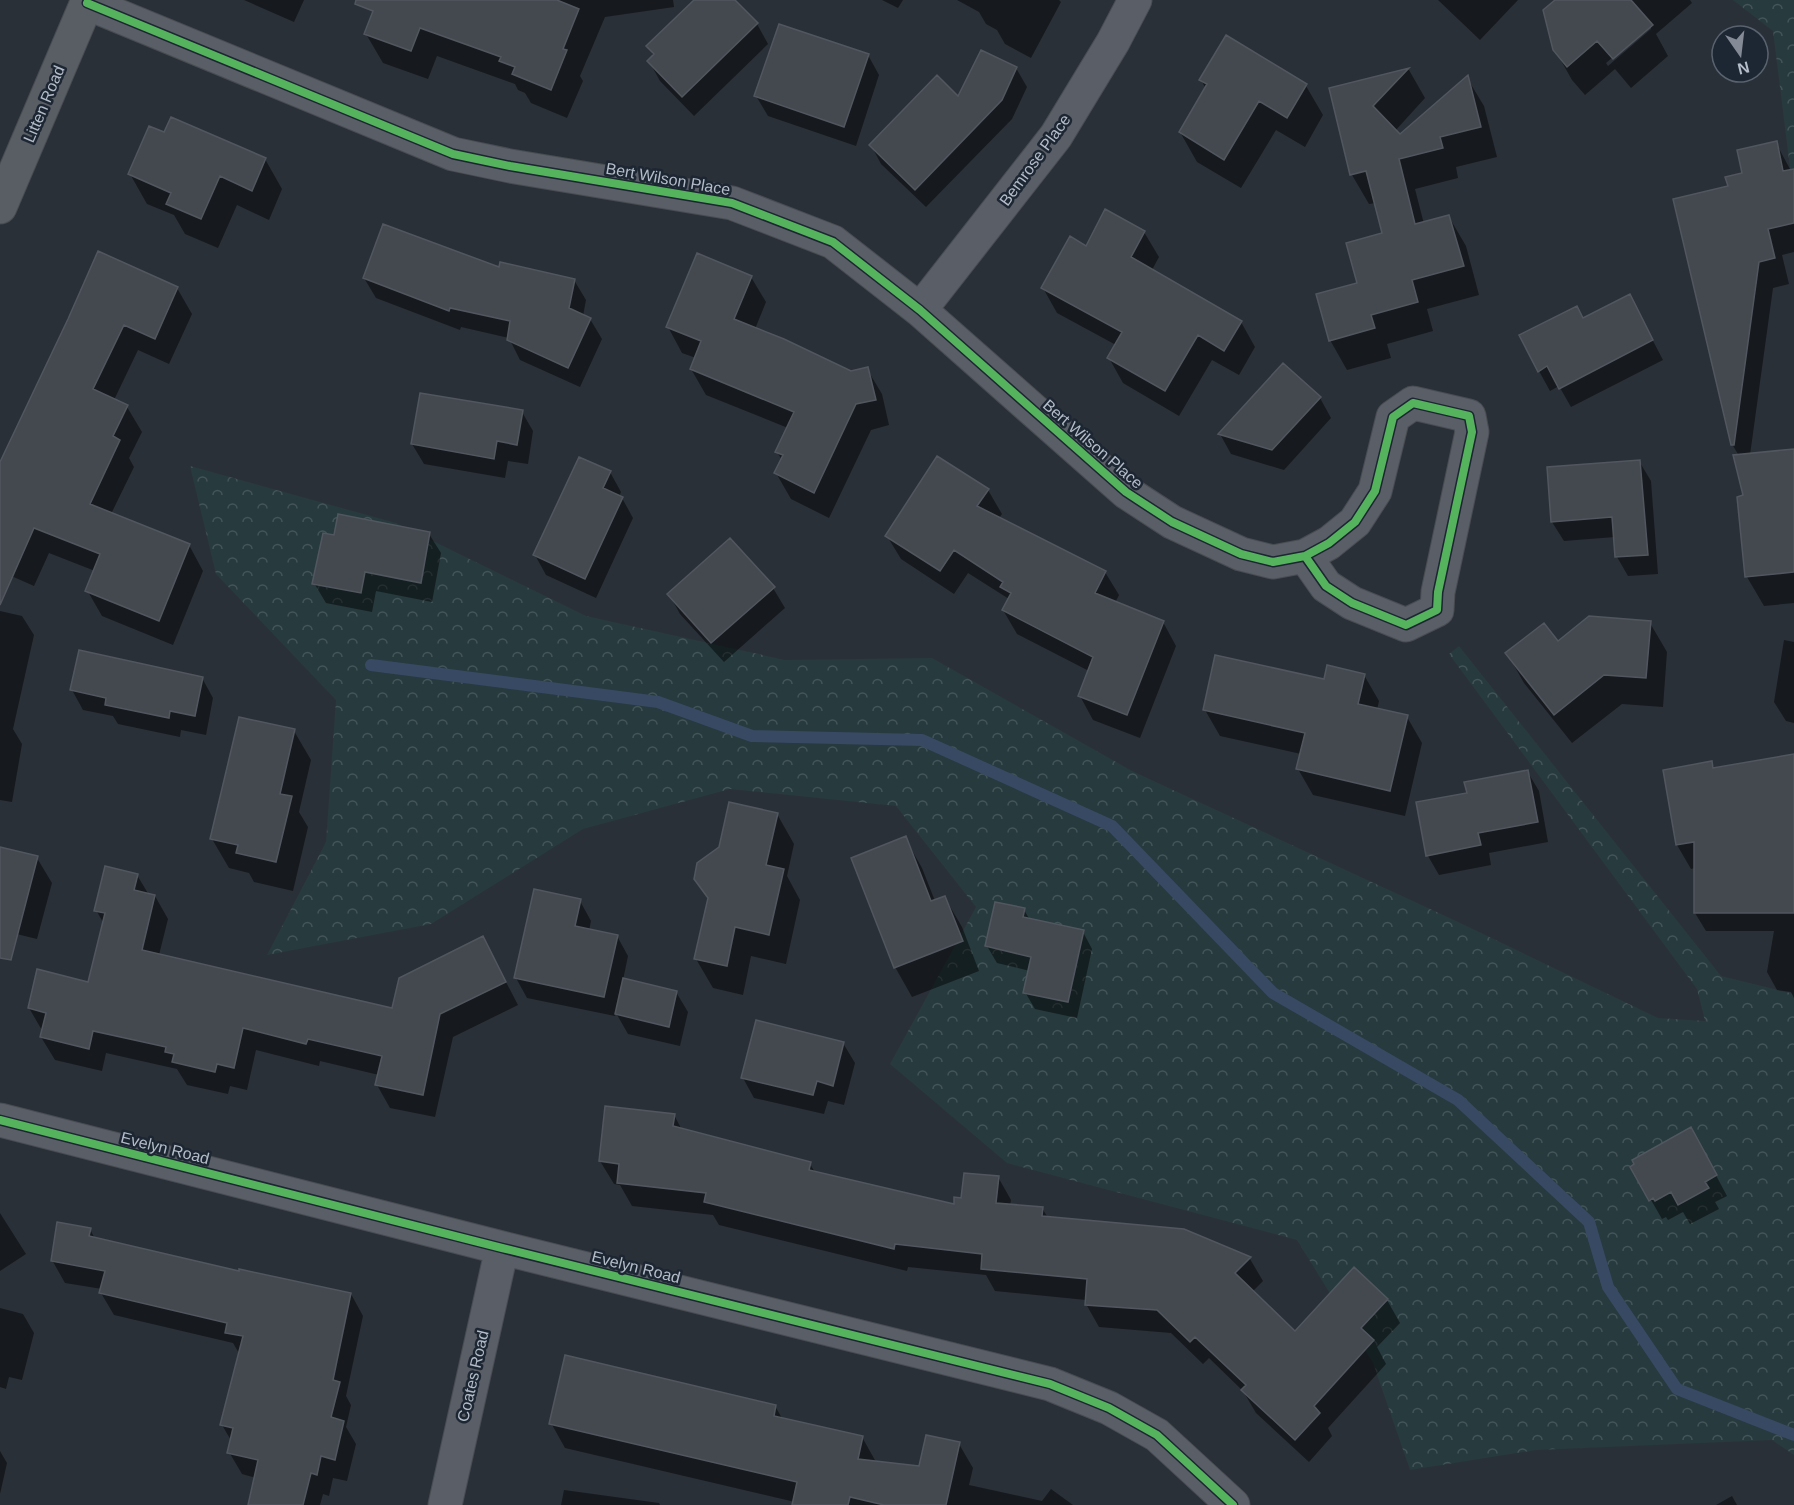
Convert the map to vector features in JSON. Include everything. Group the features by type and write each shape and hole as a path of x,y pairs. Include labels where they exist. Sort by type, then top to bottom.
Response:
{"street":[{"name":"Bemrose Place","path":"920,310 1056,136 1113,42 1135,0"},
{"name":"Bert Wilson Place","path":"87,2 453,154 510,166 732,203 832,242 920,310 1125,492 1172,522 1242,554 1273,561 1305,556 1329,543 1355,522 1375,491 1392,417 1413,403 1469,416 1472,432 1438,592 1437,610 1406,625 1353,603 1326,586 1305,556"},
{"name":"Litten Road","path":"0,207 87,2"},
{"name":"Evelyn Road","path":"0,1120 1050,1384 1109,1408 1157,1435 1233,1505"},
{"name":"Coates Road","path":"445,1505 502,1248"}],"green space":[{"path":"1733,0 1794,0 1794,200 1773,31 1770,29 1770,24 1764,24"},
{"path":"190,466 396,523 586,616 785,660 932,658 1132,771 1456,921 1658,1018 1705,1021 1697,989 1449,654 1459,646 1721,976 1794,994 1794,1455 1772,1440 1536,1450 1410,1470 1373,1363 1297,1240 1007,1163 890,1064 976,907 896,806 730,789 583,829 431,924 267,955 326,842 336,700 216,574"}],"building":[{"path":"356,0 557,0 579,9 563,49 567,50 551,90 512,74 515,67 499,61 501,57 420,28 411,51 364,34 373,11 355,4"},
{"path":"694,0 735,0 758,23 682,97 647,61 654,54 646,46"},
{"path":"1555,0 1631,0 1653,25 1613,59 1597,41 1567,67 1553,50 1543,10"},
{"path":"779,24 869,54 844,127 754,96"},
{"path":"1226,35 1307,84 1287,118 1259,101 1224,160 1179,132 1207,84 1199,80"},
{"path":"981,50 1017,67 1002,100 915,190 869,145 937,75 958,96"},
{"path":"1409,68 1373,106 1400,134 1468,75 1481,127 1440,137 1443,148 1399,159 1415,224 1449,215 1464,266 1412,280 1418,302 1371,315 1375,328 1329,341 1316,294 1357,283 1346,243 1382,233 1366,171 1350,175 1329,88"},
{"path":"171,117 266,158 252,191 220,176 201,219 166,204 171,193 128,174 149,126 164,132"},
{"path":"1777,141 1783,171 1794,169 1794,223 1768,229 1775,258 1759,262 1734,445 1731,445 1673,199 1728,186 1725,177 1742,173 1737,150"},
{"path":"1105,209 1145,231 1131,257 1242,321 1224,351 1198,335 1165,391 1107,358 1122,332 1041,288 1070,236 1086,246"},
{"path":"383,224 499,267 500,262 575,279 569,308 591,318 568,368 507,340 510,321 450,308 449,311 363,278"},
{"path":"98,251 178,287 155,339 124,325 93,389 128,405 113,436 120,440 90,504 190,544 159,621 85,591 100,554 34,528 0,605 0,462"},
{"path":"697,253 752,276 734,319 784,339 851,371 868,367 876,400 856,404 814,493 774,473 783,455 775,452 794,412 690,369 701,341 666,327"},
{"path":"1630,294 1653,340 1559,389 1547,366 1538,372 1519,335 1577,306 1583,318"},
{"path":"1283,363 1321,397 1272,450 1218,434"},
{"path":"420,393 523,410 517,445 497,441 494,459 411,444"},
{"path":"1794,449 1794,572 1745,577 1737,497 1743,495 1733,455"},
{"path":"937,456 989,489 977,506 1106,571 1095,593 1164,621 1127,715 1078,696 1093,657 1002,610 1011,593 1000,587 1003,582 954,550 940,571 885,536"},
{"path":"579,457 611,471 603,488 623,497 585,579 533,555"},
{"path":"1640,460 1648,555 1615,557 1612,517 1551,522 1547,467"},
{"path":"338,514 430,532 421,583 365,572 361,593 312,584 323,533 334,535"},
{"path":"730,538 775,587 711,643 667,594"},
{"path":"1589,616 1651,621 1646,678 1604,675 1554,715 1505,653 1544,623 1558,641"},
{"path":"79,650 203,677 195,716 170,711 169,718 105,705 106,698 70,690"},
{"path":"1215,655 1324,679 1327,665 1365,674 1358,704 1408,715 1390,791 1296,769 1305,733 1203,710"},
{"path":"239,717 295,729 280,794 292,796 276,862 236,853 238,845 210,839"},
{"path":"1794,754 1794,913 1694,913 1694,842 1676,845 1663,770 1712,761 1713,768"},
{"path":"1528,770 1538,822 1478,833 1481,845 1426,856 1416,802 1467,793 1464,782"},
{"path":"729,802 778,813 766,865 784,869 769,935 735,927 727,966 694,959 708,898 694,879 697,863 719,847"},
{"path":"906,836 931,901 945,896 963,941 894,968 851,858"},
{"path":"0,847 38,856 11,960 0,958"},
{"path":"105,866 138,874 134,890 155,895 142,950 392,1008 399,978 483,936 506,982 440,1014 423,1095 375,1085 382,1056 308,1039 306,1044 243,1028 234,1068 217,1064 215,1072 172,1062 174,1054 165,1052 166,1047 93,1031 89,1049 40,1037 46,1013 28,1008 37,969 88,982 105,913 94,911"},
{"path":"534,889 581,899 575,926 618,935 604,997 514,978"},
{"path":"995,902 1025,908 1023,917 1084,930 1068,1002 1023,993 1031,957 985,946"},
{"path":"623,978 677,991 669,1027 615,1014"},
{"path":"756,1020 844,1042 833,1086 817,1081 813,1095 741,1078"},
{"path":"605,1106 675,1114 673,1126 811,1162 809,1170 954,1204 954,1197 961,1198 964,1173 999,1176 996,1203 1043,1207 1042,1216 1184,1229 1251,1257 1235,1273 1295,1331 1354,1267 1388,1299 1361,1328 1374,1340 1314,1406 1320,1413 1295,1440 1241,1390 1246,1385 1195,1337 1190,1342 1157,1310 1085,1305 1087,1279 981,1269 982,1254 895,1244 894,1249 704,1202 706,1193 617,1183 619,1164 599,1161"},
{"path":"1691,1127 1717,1175 1705,1182 1709,1188 1678,1205 1671,1192 1655,1201 1653,1198 1649,1201 1630,1167 1634,1164 1632,1160"},
{"path":"57,1222 91,1228 89,1236 239,1271 239,1269 351,1293 333,1380 340,1382 331,1417 344,1421 335,1460 321,1456 317,1475 311,1473 303,1505 248,1505 258,1460 227,1453 233,1428 220,1425 243,1336 225,1333 227,1323 99,1293 105,1271 51,1261"},
{"path":"565,1355 776,1405 774,1416 863,1436 858,1459 919,1466 926,1435 960,1442 946,1505 884,1505 850,1497 848,1505 792,1505 797,1482 549,1424"}],"waterway":[{"path":"371,665 658,702 752,736 922,740 1112,826 1273,993 1458,1100 1589,1222 1608,1287 1677,1389 1794,1435"}],"cycle path":[{"path":"87,3 453,154 510,166 732,203 833,242 920,310 1126,492 1172,522 1241,554 1273,562 1305,556 1329,543 1355,522 1375,491 1393,417 1413,403 1469,416 1472,432 1438,592 1437,610 1406,625 1352,603 1326,586 1305,556"},
{"path":"0,1120 1050,1384 1109,1408 1157,1435 1233,1505"}]}
